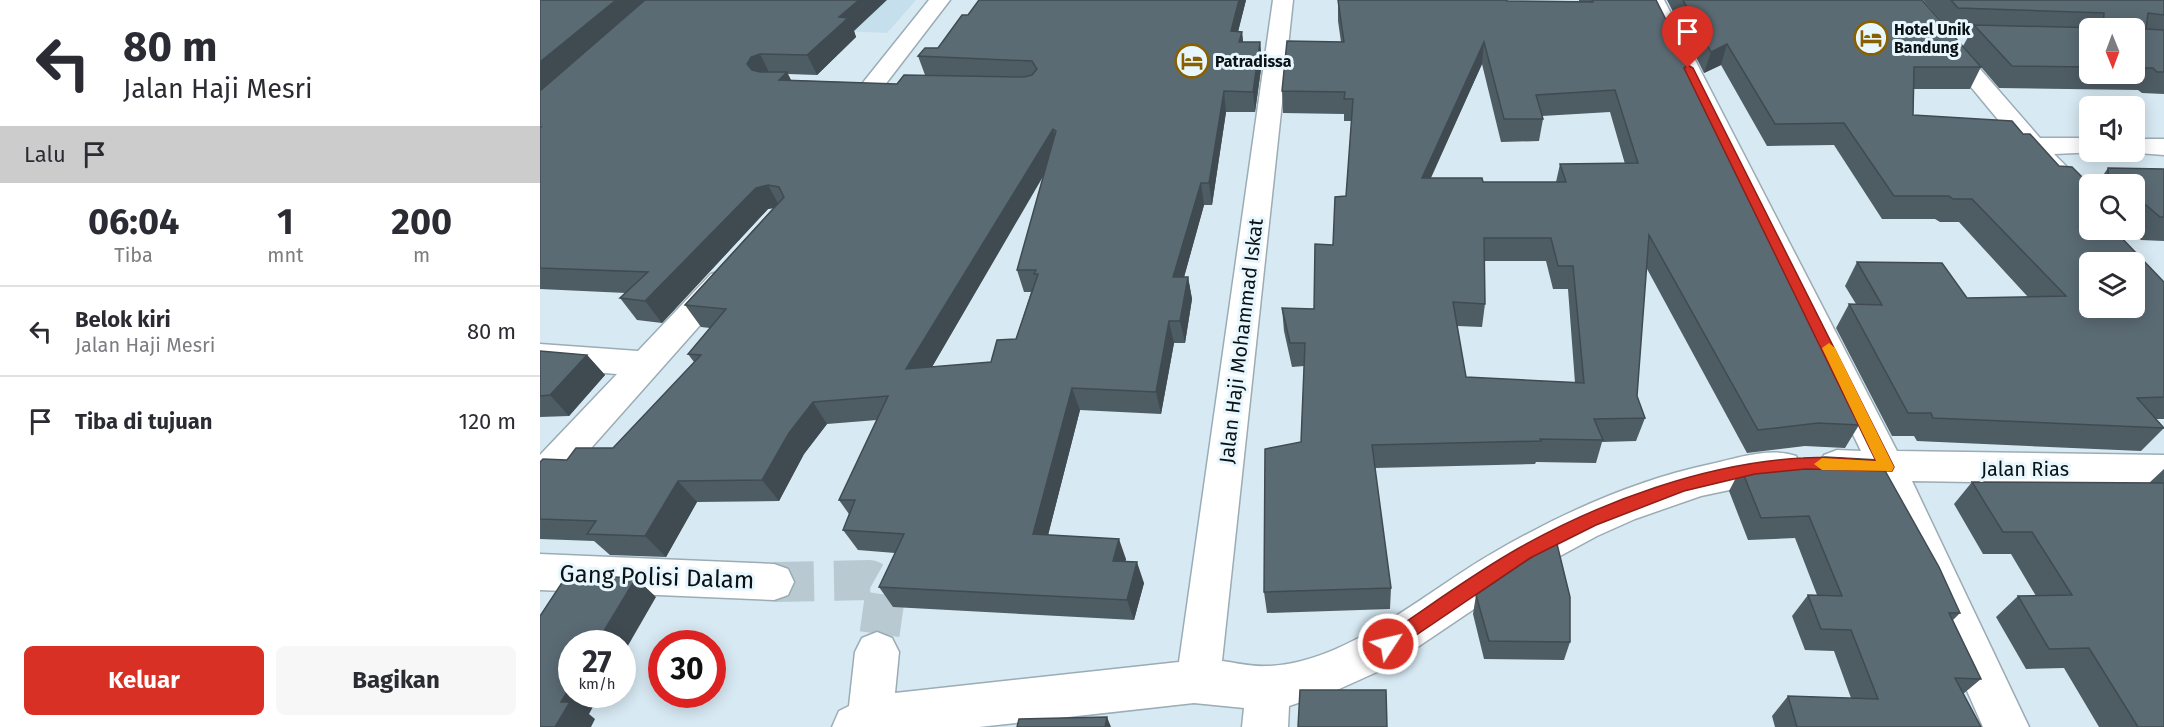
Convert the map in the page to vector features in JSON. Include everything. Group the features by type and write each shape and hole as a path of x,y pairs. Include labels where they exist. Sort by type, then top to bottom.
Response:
{"street":[{"path":"905,86 863,85 940,0"},
{"name":"Jalan Haji Mohammad Iskat","path":"1198,681 1283,0"},
{"path":"1654,0 1887,467 2006,727"},
{"path":"1909,0 2033,146 2079,194"},
{"path":"1939,37 1974,38"},
{"path":"2033,146 2079,146"},
{"path":"2145,147 2164,147"},
{"path":"540,480 741,260"},
{"path":"540,356 646,364"},
{"name":"Jalan Rias","path":"1266,708 1337,669 1372,655 1524,553 1590,520 1682,485 1755,468 1805,463 1887,467 2164,470"},
{"name":"Gang Polisi Dalam","path":"540,572 774,582"},
{"path":"877,652 862,723 1003,713 1198,681 1266,708"}],"shaded area":[{"path":"769,0 916,0 887,33 736,26"}],"building":[{"path":"540,0 616,0 540,62"},
{"path":"645,0 859,0 839,17 848,18 807,55 760,54 751,57 747,64 752,70 760,72 787,72 779,80 897,84 904,75 1024,77 1032,75 1037,69 1032,61 918,56 925,48 938,48 962,15 968,15 979,0 1239,0 1231,31 1242,32 1239,42 1260,42 1253,92 1224,91 1209,183 1201,183 1173,277 1188,277 1180,321 1169,321 1156,392 1072,388 1033,534 1119,539 1113,561 1137,562 1127,600 879,587 904,534 843,530 855,500 839,500 888,396 813,402 789,433 762,480 678,481 645,536 587,534 596,521 540,519 540,462 543,459 567,460 576,448 613,448 701,355 688,354 726,309 685,305 784,197 779,187 768,185 756,188 645,301 620,298 648,272 540,268 540,91","holes":["1053,129 1056,131 1017,270 1036,270 1034,274 1038,274 1016,339 997,340 991,362 906,369"]},
{"path":"1338,0 1593,2 1592,0 1656,0 1804,304 1811,304 1866,413 1853,412 1859,425 1818,423 1758,430 1649,235 1637,396 1645,418 1594,419 1603,440 1540,439 1541,441 1372,445 1391,588 1264,592 1265,449 1301,442 1305,343 1290,343 1282,308 1314,309 1315,244 1333,245 1335,197 1346,196 1353,99 1344,99 1345,92 1282,91 1287,41 1344,42","holes":["1484,42 1504,119 1543,119 1536,95 1615,90 1638,163 1560,164 1566,182 1483,182 1482,178 1422,178","1484,238 1551,238 1558,266 1573,266 1584,383 1466,377 1453,302 1485,304"]},
{"path":"1683,0 1922,0 1981,67 1914,67 1913,115 2012,121 2023,134 2030,134 2059,166 2072,167 2079,174 2079,240 2124,240 2135,252 2079,252 2079,318 2145,318 2145,262 2164,282 2164,397 2137,398 2164,428 1933,418 1931,413 1908,413 1849,304 1882,305 1857,262 1942,263 1967,298 2066,296 1972,199 1953,199 1949,196 1894,196 1844,123 1775,124 1727,44 1711,52"},
{"path":"1951,0 2164,0 2164,15 2148,13 2146,29 2164,30 2164,72 2145,68 2145,18 2104,18 2104,13 1958,8"},
{"path":"1974,25 2079,27 2079,67 2012,66"},
{"path":"2108,168 2164,169 2164,217 2160,217 2145,205 2145,174 2108,174"},
{"path":"540,351 587,355 550,395 540,396"},
{"path":"1825,457 1879,460 1939,567 1960,613 1949,613 1981,679 1955,678 1981,727 1797,727 1788,696 1878,699 1851,630 1821,629 1808,595 1842,596 1809,516 1761,518 1741,468"},
{"path":"1972,482 2164,483 2164,727 2138,727 2089,648 2049,649 2018,596 2072,595 2032,532 2003,532"},
{"path":"1557,544 1570,597 1570,642 1489,641 1476,595 1544,549"},
{"path":"567,575 636,578 604,630 558,630 558,708 566,708 555,727 540,727 540,616"},
{"path":"1300,690 1386,690 1387,727 1298,727"},
{"path":"1107,717 1105,727 1017,727 1019,719"}],"tunnel":[{"path":"774,582 870,580 886,589 877,652"}],"slow traffic":[{"path":"1822,464 1887,467 1829,348"}],"place":[{"name":"Hotel Unik Bandung","path":"1871,38"},
{"name":"Patradissa","path":"1192,61"}],"route":[{"path":"1388,644 1524,553 1590,520 1682,485 1755,468 1805,463 1887,467 1688,68"}]}
